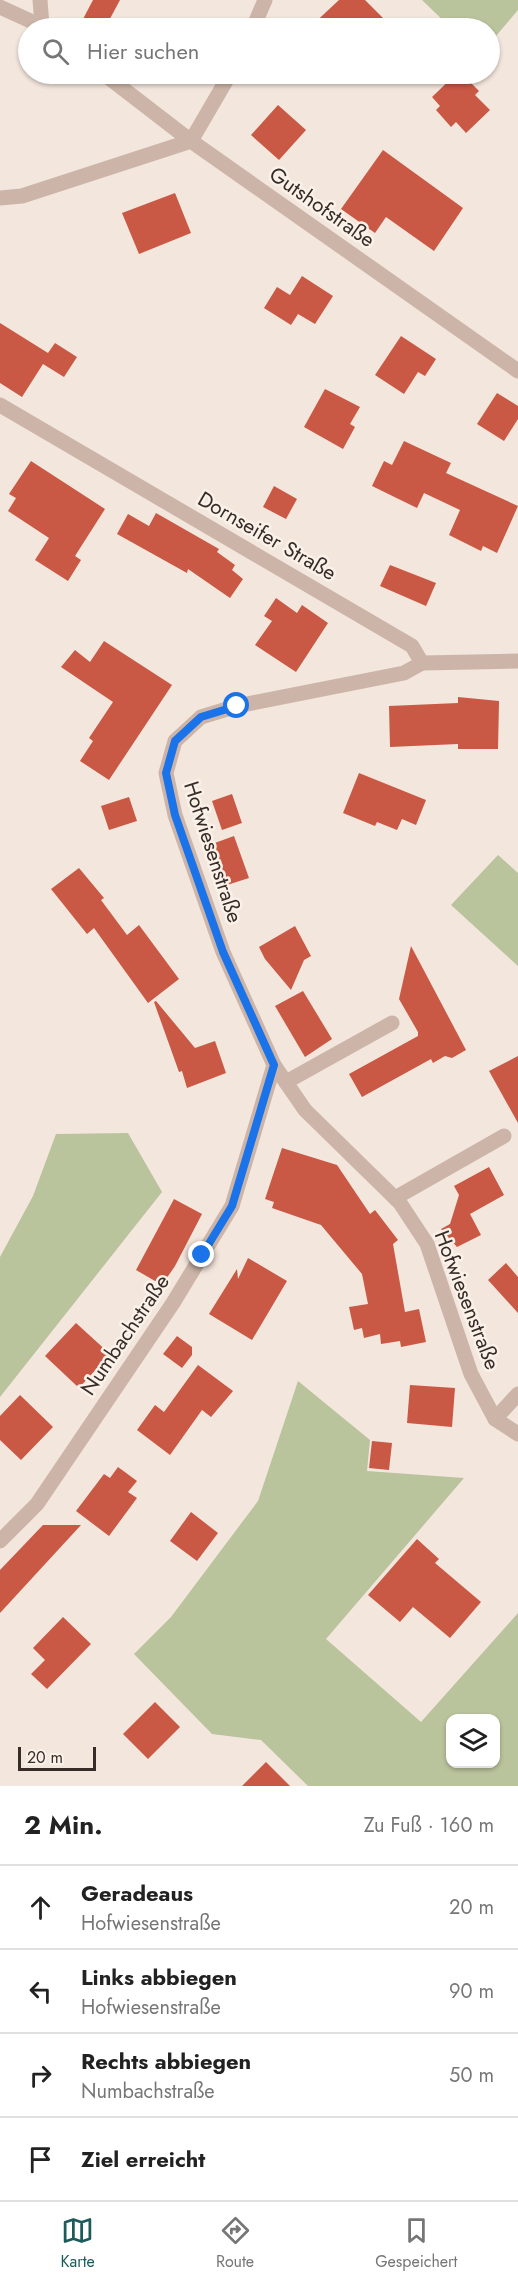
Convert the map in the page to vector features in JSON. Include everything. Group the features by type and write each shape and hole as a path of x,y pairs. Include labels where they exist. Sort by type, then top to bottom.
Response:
{"street":[{"path":"40,0 43,18"},
{"path":"257,18 265,0"},
{"path":"0,7 24,18"},
{"name":"Gutshofstraße","path":"117,84 191,141 515,364"},
{"path":"0,198 22,196 191,141 224,84"},
{"name":"Dornseifer Straße","path":"0,405 412,646 422,663"},
{"path":"422,663 518,660"},
{"name":"Hofwiesenstraße","path":"422,663 404,673 237,706 201,717 175,741 166,773 175,815 223,952 274,1065 305,1110 395,1198 427,1244 471,1374 495,1419"},
{"path":"286,1082 392,1023"},
{"name":"Numbachstraße","path":"0,1541 37,1504 173,1303 232,1206 274,1065"},
{"path":"395,1198 504,1136"},
{"path":"518,1394 495,1419 518,1434"}],"green space":[{"path":"422,0 518,0 518,10 500,31 500,18 441,18"},
{"path":"498,855 518,873 518,966 451,905"},
{"path":"128,1133 162,1192 0,1397 0,1257 33,1196 56,1134"},
{"path":"298,1381 370,1440 367,1471 464,1478 326,1639 421,1722 518,1613 518,1786 308,1786 261,1740 212,1734 134,1654 171,1617 258,1501"}],"building":[{"path":"93,0 120,0 110,18 84,18"},
{"path":"339,0 365,0 383,18 320,18"},
{"path":"446,84 472,84 479,91 475,95 490,110 466,133 456,122 451,127 436,110 440,106 432,97"},
{"path":"278,105 306,130 279,160 251,135"},
{"path":"383,150 463,208 434,251 386,217 375,233 341,209"},
{"path":"175,193 191,233 139,254 122,213"},
{"path":"302,276 333,296 315,324 298,314 291,325 264,308 277,287 290,295"},
{"path":"0,323 48,353 55,343 77,357 64,377 43,364 22,397 0,383"},
{"path":"401,336 436,359 425,376 418,372 404,394 375,375"},
{"path":"325,389 360,407 350,424 355,427 343,449 304,427"},
{"path":"497,393 518,406 518,419 504,441 477,424"},
{"path":"404,441 451,463 446,473 518,506 497,553 483,546 481,551 449,535 460,510 424,493 417,508 372,486 384,461 392,465"},
{"path":"31,461 105,509 75,556 81,560 68,581 35,560 49,538 8,511 16,498 9,494"},
{"path":"274,486 297,499 286,519 263,507"},
{"path":"156,513 219,549 217,552 235,565 232,570 243,579 230,598 188,569 187,573 117,534 128,514 149,526"},
{"path":"390,565 436,583 426,606 380,586"},
{"path":"276,598 297,613 302,605 328,623 296,672 255,645 272,621 264,616"},
{"path":"104,641 172,685 109,780 80,761 93,741 89,738 113,702 61,667 75,650 90,662"},
{"path":"458,697 499,701 498,749 458,749 458,744 390,747 389,706 458,703"},
{"path":"359,773 426,800 416,825 402,819 397,830 377,822 375,826 343,813"},
{"path":"232,794 242,823 222,830 212,801"},
{"path":"129,797 137,821 109,830 101,806"},
{"path":"234,836 249,878 227,885 212,844"},
{"path":"79,868 104,898 101,900 127,935 139,925 179,979 148,1003 94,928 87,934 51,889"},
{"path":"295,926 311,956 304,960 291,990 265,959 259,947"},
{"path":"411,946 466,1050 452,1058 445,1056 433,1063 431,1059 362,1097 349,1074 418,1036 418,1032 399,999"},
{"path":"303,991 332,1039 305,1057 275,1006"},
{"path":"156,1001 195,1048 215,1041 226,1073 187,1088 154,1002"},
{"path":"518,1056 518,1123 489,1071"},
{"path":"282,1148 337,1165 370,1214 375,1210 398,1240 393,1244 405,1312 419,1309 426,1342 401,1347 400,1341 381,1344 380,1334 364,1338 362,1328 354,1330 349,1307 368,1304 362,1274 321,1225 272,1208 274,1202 265,1199"},
{"path":"489,1167 504,1195 470,1214 481,1235 457,1247 441,1229 450,1224 459,1195 454,1186"},
{"path":"174,1199 202,1214 175,1266 162,1285 136,1270"},
{"path":"248,1258 287,1281 252,1340 209,1314 237,1269 238,1279"},
{"path":"506,1263 518,1277 518,1313 488,1280"},
{"path":"76,1323 110,1354 79,1388 45,1356"},
{"path":"177,1336 192,1347 192,1355 182,1368 163,1354"},
{"path":"198,1365 233,1391 211,1417 202,1410 170,1455 137,1430 155,1405 164,1412"},
{"path":"410,1385 455,1388 452,1427 407,1423"},
{"path":"20,1395 53,1427 21,1460 0,1440 0,1416"},
{"path":"372,1441 392,1443 389,1470 369,1468"},
{"path":"118,1467 137,1481 128,1492 137,1498 109,1536 76,1511 104,1474 110,1478"},
{"path":"191,1512 218,1533 197,1561 170,1541"},
{"path":"43,1525 81,1525 0,1613 0,1570"},
{"path":"417,1539 439,1559 435,1563 481,1602 450,1638 413,1607 400,1622 368,1595"},
{"path":"63,1617 91,1644 47,1689 31,1674 45,1660 33,1648"},
{"path":"155,1702 180,1727 148,1759 123,1734"},
{"path":"266,1762 290,1786 242,1786"}],"route":[{"path":"202,1255 232,1206 274,1065 223,952 175,815 166,773 175,741 201,717 237,706"}]}
